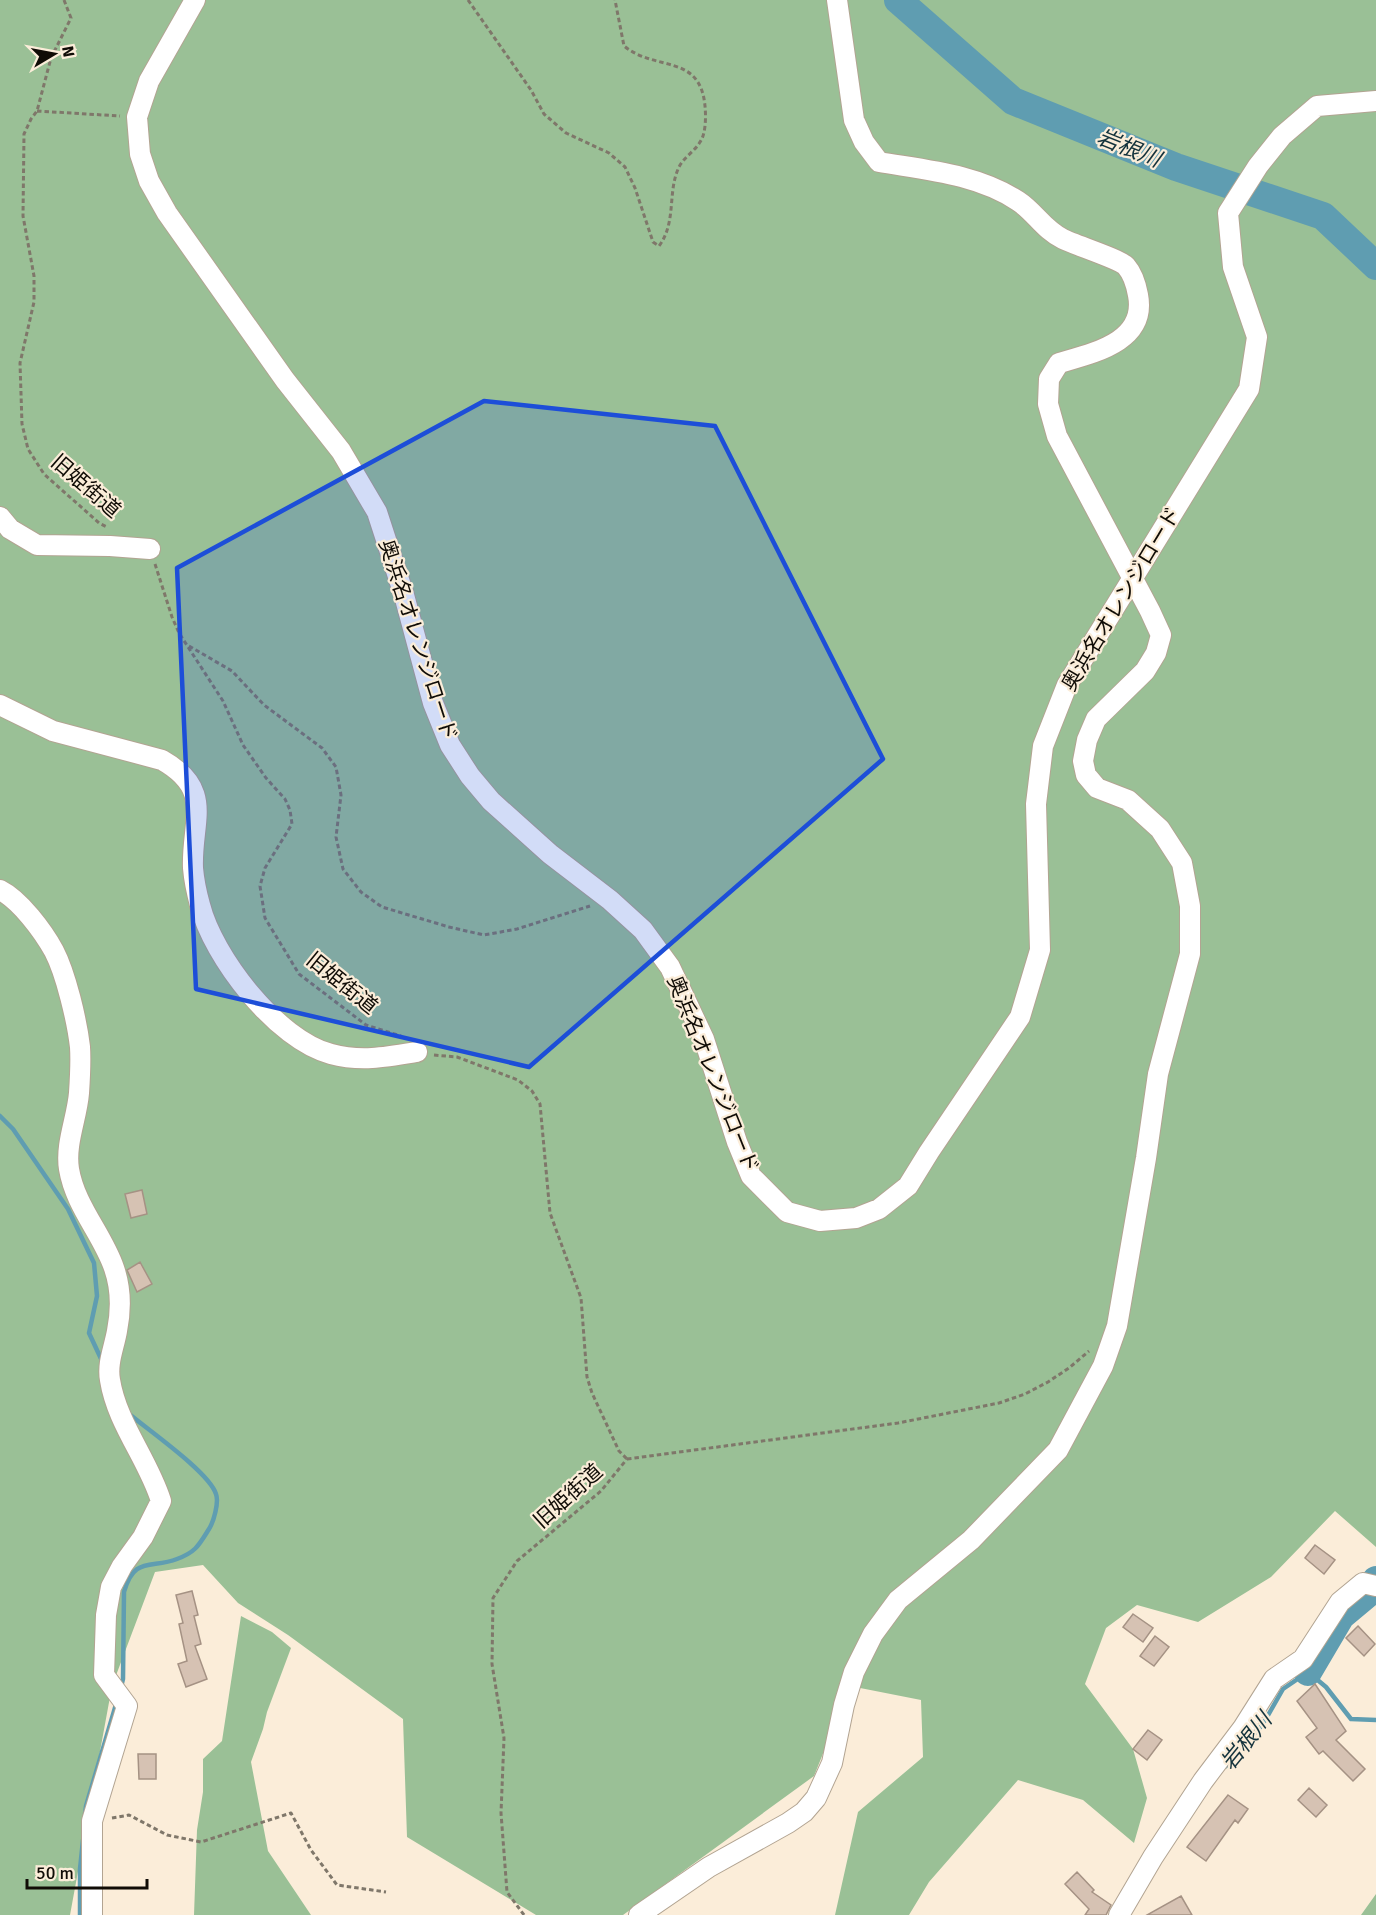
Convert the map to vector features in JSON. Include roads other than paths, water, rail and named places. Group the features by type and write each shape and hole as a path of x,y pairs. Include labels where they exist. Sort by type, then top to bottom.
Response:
{"street":[{"name":"奥浜名オレンジロード","path":"195,0 149,81 137,117 140,154 149,181 167,213 285,380 341,452 377,512 404,595 433,703 450,745 470,776 492,801 550,854 610,900 643,930 670,967 704,1039 737,1142 751,1176 787,1212 820,1221 856,1218 879,1209 908,1186 1020,1017 1040,950 1036,804 1042,746 1067,685 1249,389 1257,337 1233,267 1228,213 1258,166 1282,136 1317,106 1376,101"},
{"path":"639,1915 709,1867 804,1812 816,1798 832,1763 844,1705 854,1672 873,1634 898,1600 971,1539 1058,1450 1103,1366 1117,1326 1145,1168 1158,1074 1190,954 1190,906 1182,863 1160,829 1128,800 1097,788 1086,776 1083,761 1087,740 1096,719 1144,671 1156,653 1161,634 1057,436 1048,404 1049,379 1059,363 1086,355 1120,340 1134,328 1140,306 1135,281 1125,264 1062,239 1046,229 1020,202 989,186 960,176 879,162 864,142 854,120 837,0"},
{"path":"0,517 10,529 37,545 150,549"},
{"path":"0,705 53,731 162,760 174,767 188,781 194,793 198,816 193,868 200,905 211,933 244,988 283,1028 312,1048 332,1055 372,1060 417,1052"},
{"path":"0,890 29,916 54,951 69,994 80,1047 79,1094 68,1157 69,1171 82,1207 114,1268 121,1304 110,1358 109,1378 116,1406 154,1480 161,1502 111,1587 106,1615 104,1675 127,1706 92,1821 92,1915"},
{"path":"1119,1915 1165,1838 1203,1781 1243,1728 1274,1679 1302,1659 1340,1602 1363,1583 1376,1586"}],"waterway":[{"name":"岩根川","path":"898,0 1013,101 1176,167 1323,216 1376,266"},
{"path":"0,1116 13,1129 68,1209 94,1263 97,1296 89,1333 103,1363"},
{"path":"121,1687 124,1592 128,1581 138,1568 168,1562 193,1551 211,1526 217,1502 216,1494 202,1474 128,1413"},
{"name":"岩根川","path":"1308,1672 1341,1616 1371,1591 1376,1580"},
{"name":"岩根川","path":"1226,1766 1263,1724 1283,1689 1308,1672 1326,1687 1351,1719 1376,1720"},
{"path":"85,1814 117,1701"},
{"path":"80,1915 80,1869 83,1840"}]}
